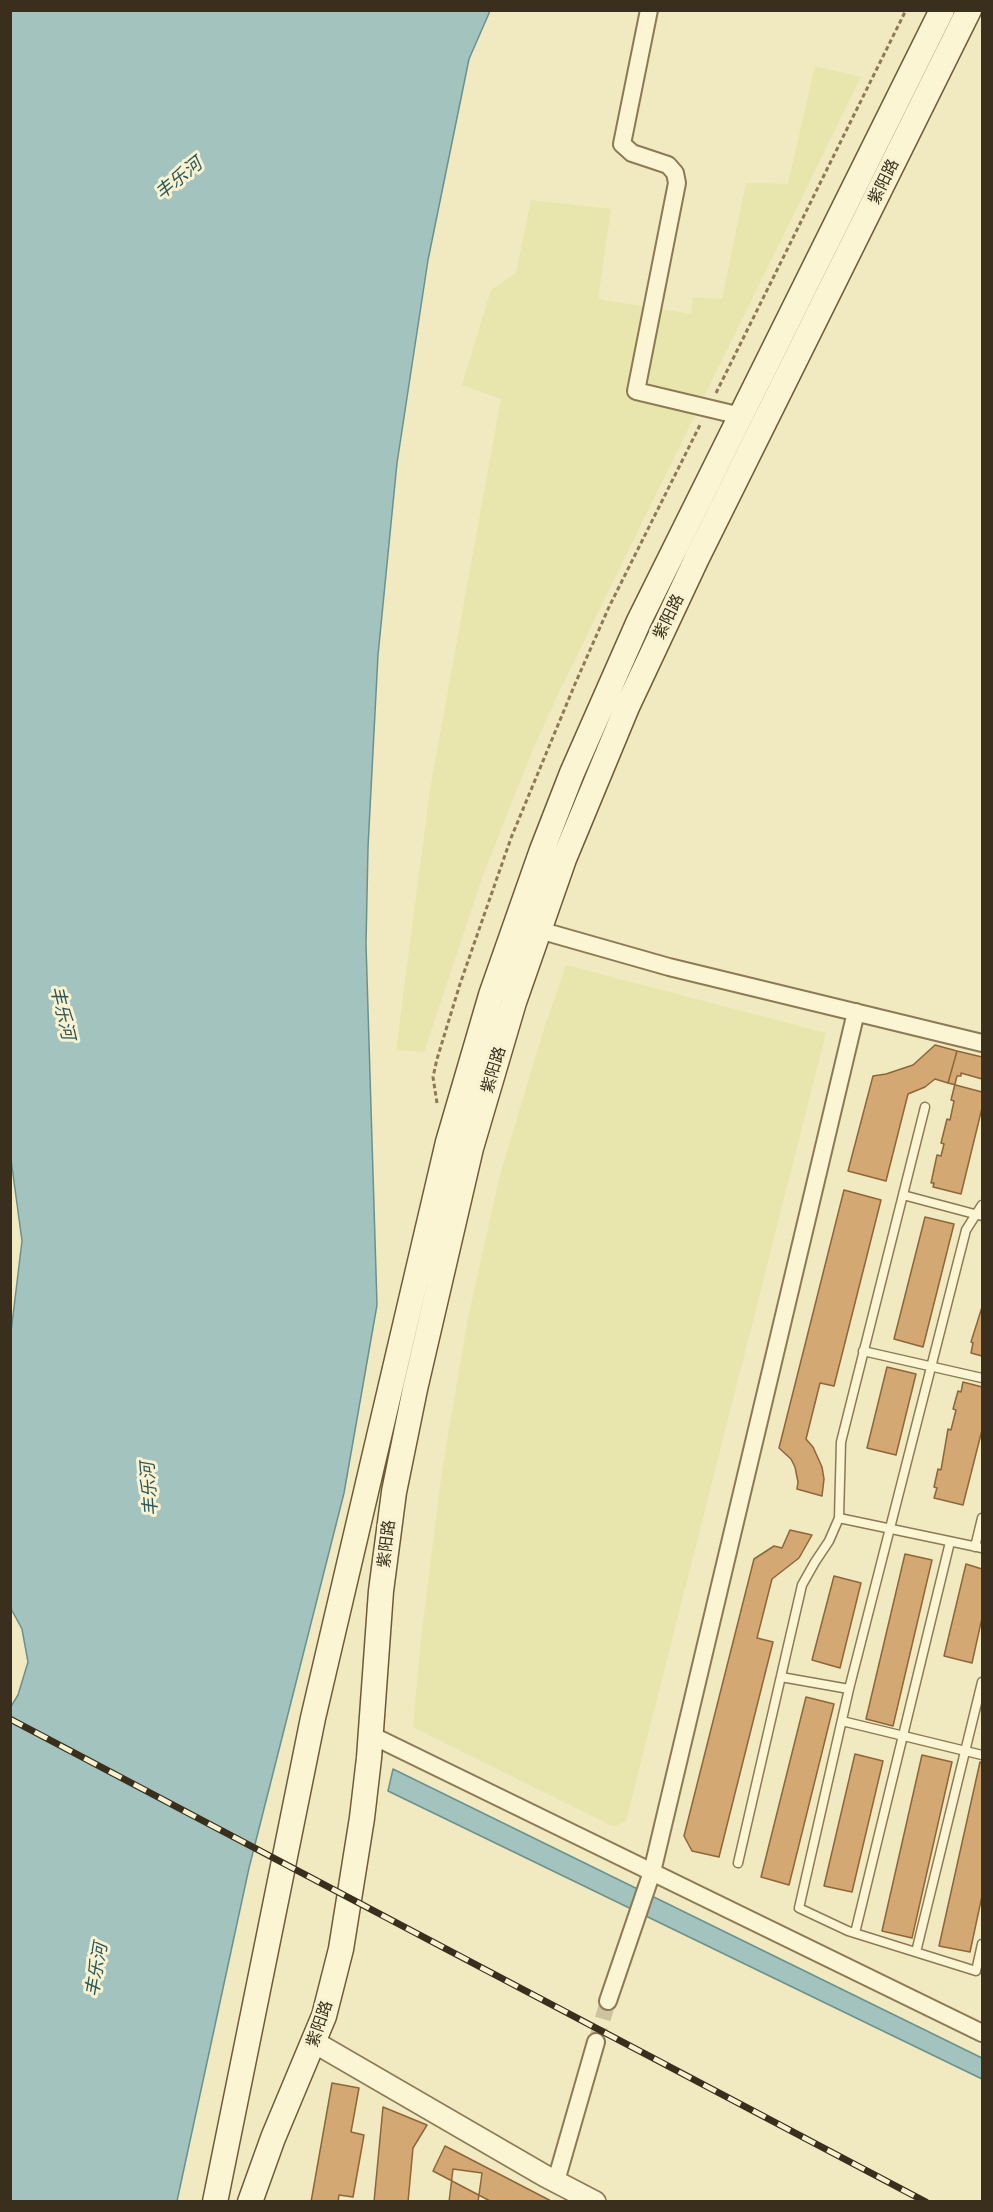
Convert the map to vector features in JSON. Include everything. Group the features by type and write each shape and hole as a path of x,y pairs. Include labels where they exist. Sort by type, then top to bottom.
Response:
{"main road":[{"name":"紫阳路","path":"215,2202 314,1718 448,1142 468,1068 516,922 577,762 639,621 942,10"},
{"name":"紫阳路","path":"250,2202 273,2138 314,2042 341,1949 362,1818 372,1735 381,1591 392,1503 403,1440 471,1148 538,930 595,782 661,632 969,10"}],"street":[{"path":"649,10 622,144 632,153 668,165 675,173 677,183 636,391 741,416"},
{"path":"538,930 669,967 982,1043"},
{"path":"608,2001 651,1877 856,1012"},
{"path":"372,1735 651,1877 982,2033"},
{"path":"314,2042 595,2202"},
{"path":"556,2181 596,2042"}],"lane":[{"path":"738,1863 802,1585 814,1562 829,1542 839,1518 841,1442 925,1107"},
{"path":"903,1195 980,1215"},
{"path":"982,1205 980,1215 966,1230 849,1689 799,1908 855,1933 976,1971 982,1944"},
{"path":"864,1351 982,1378"},
{"path":"839,1518 979,1548 982,1518"},
{"path":"855,1933 950,1542"},
{"path":"781,1677 849,1689"},
{"path":"916,1952 982,1682"},
{"path":"842,1721 982,1755"}],"shaded area":[{"path":"815,66 861,77 558,694 531,754 482,878 424,1052 396,1050 430,790 501,399 462,385 491,290 516,273 531,200 611,209 598,299 691,314 693,297 722,299 746,183 788,184"},
{"path":"566,965 826,1033 626,1821 614,1827 413,1727 421,1639 442,1471 468,1318 500,1175 542,1035"}],"water":[{"name":"丰乐河","path":"11,10 490,11 469,59 428,260 397,463 378,655 368,847 366,944 377,1305 344,1493 249,1868 177,2201 11,2201 10,1708 18,1695 28,1662 22,1629 10,1607 10,1340 22,1241 10,1152"},
{"path":"393,1769 982,2058 982,2079 388,1791"}],"building":[{"path":"935,1045 957,1051 948,1083 935,1079 925,1087 908,1094 886,1181 848,1171 873,1076 913,1065"},
{"path":"957,1051 982,1057 982,1092 948,1083"},
{"path":"961,1073 982,1079 982,1108 961,1194 933,1187 934,1183 931,1183 937,1155 941,1156 944,1144 941,1143 947,1119 950,1120 954,1101 951,1100 957,1076 961,1076"},
{"path":"844,1190 881,1200 834,1386 820,1383 806,1439 813,1447 822,1467 824,1479 822,1496 797,1489 795,1467 791,1459 779,1448"},
{"path":"925,1217 954,1224 923,1347 894,1339"},
{"path":"982,1307 982,1356 971,1353 973,1343 971,1342"},
{"path":"887,1367 916,1374 896,1455 867,1448"},
{"path":"963,1382 982,1387 982,1430 963,1505 934,1498 937,1488 934,1487 938,1469 941,1470 948,1429 951,1430 956,1410 953,1409"},
{"path":"790,1530 812,1535 799,1558 772,1579 757,1638 773,1642 719,1857 692,1851 684,1836 754,1559 774,1546 782,1548"},
{"path":"905,1554 932,1560 893,1726 866,1719"},
{"path":"966,1564 982,1569 982,1618 972,1663 944,1656"},
{"path":"834,1576 861,1583 840,1668 812,1660"},
{"path":"806,1697 834,1704 789,1885 761,1877"},
{"path":"855,1754 883,1761 852,1892 824,1886"},
{"path":"922,1755 952,1762 912,1938 882,1931"},
{"path":"980,1762 982,1763 982,1896 970,1952 939,1946"},
{"path":"332,2083 359,2088 351,2132 364,2135 353,2197 339,2195 338,2202 311,2202"},
{"path":"383,2107 427,2125 413,2148 408,2202 374,2202"},
{"path":"445,2146 553,2202 492,2202 433,2171"},
{"path":"453,2169 482,2173 478,2202 449,2202"}],"tunnel":[{"path":"596,2042 608,2001"}],"railway":[{"path":"10,1719 926,2202"}]}
